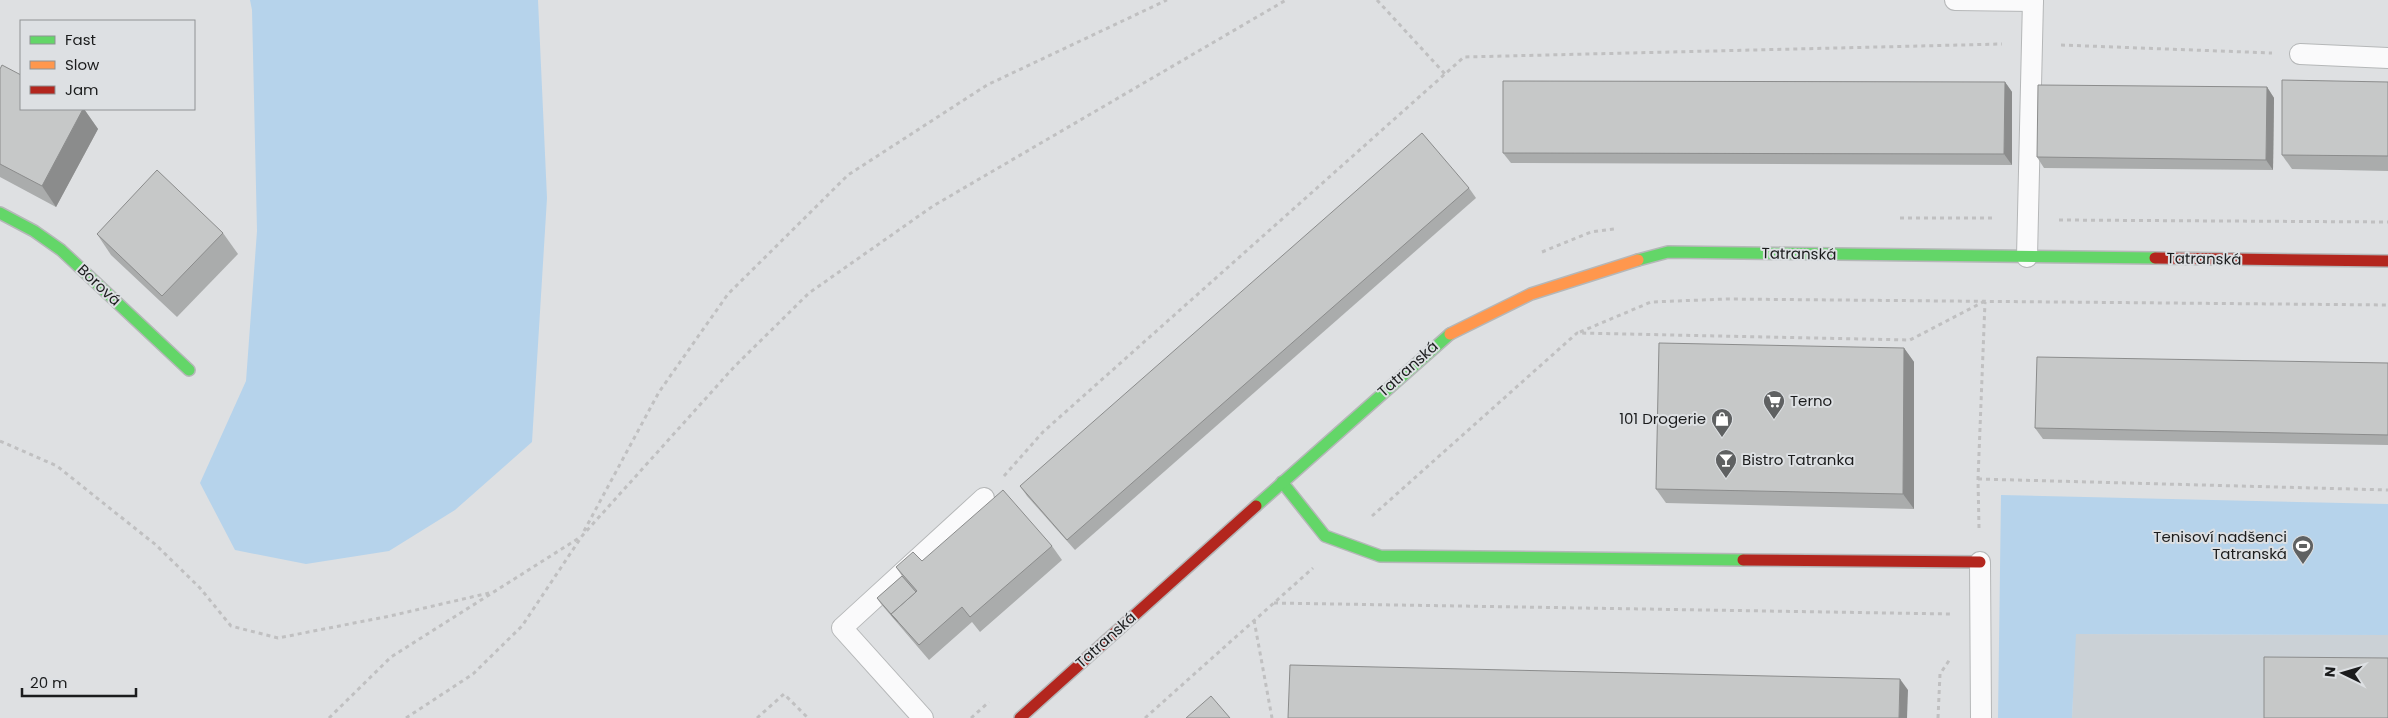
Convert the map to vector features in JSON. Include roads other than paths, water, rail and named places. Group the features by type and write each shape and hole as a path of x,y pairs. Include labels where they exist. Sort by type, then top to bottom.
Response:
{"street":[{"name":"Borová","path":"0,213 34,231 62,250 189,370"},
{"name":"Tatranská","path":"1020,718 1444,337 1531,294 1605,269 1668,252 2388,260"},
{"path":"1282,482 1325,536 1380,556 1980,562"}],"lane":[{"path":"1955,0 2033,0 2027,257"},
{"path":"2300,54 2388,58"},
{"path":"924,718 842,628 984,498"},
{"path":"1980,562 1981,718"}],"place":[{"name":"Terno","path":"1774,420"},
{"name":"101 Drogerie","path":"1722,438"},
{"name":"Bistro Tatranka","path":"1726,479"},
{"name":"Tenisoví nadšenci Tatranská","path":"2303,565"}]}
